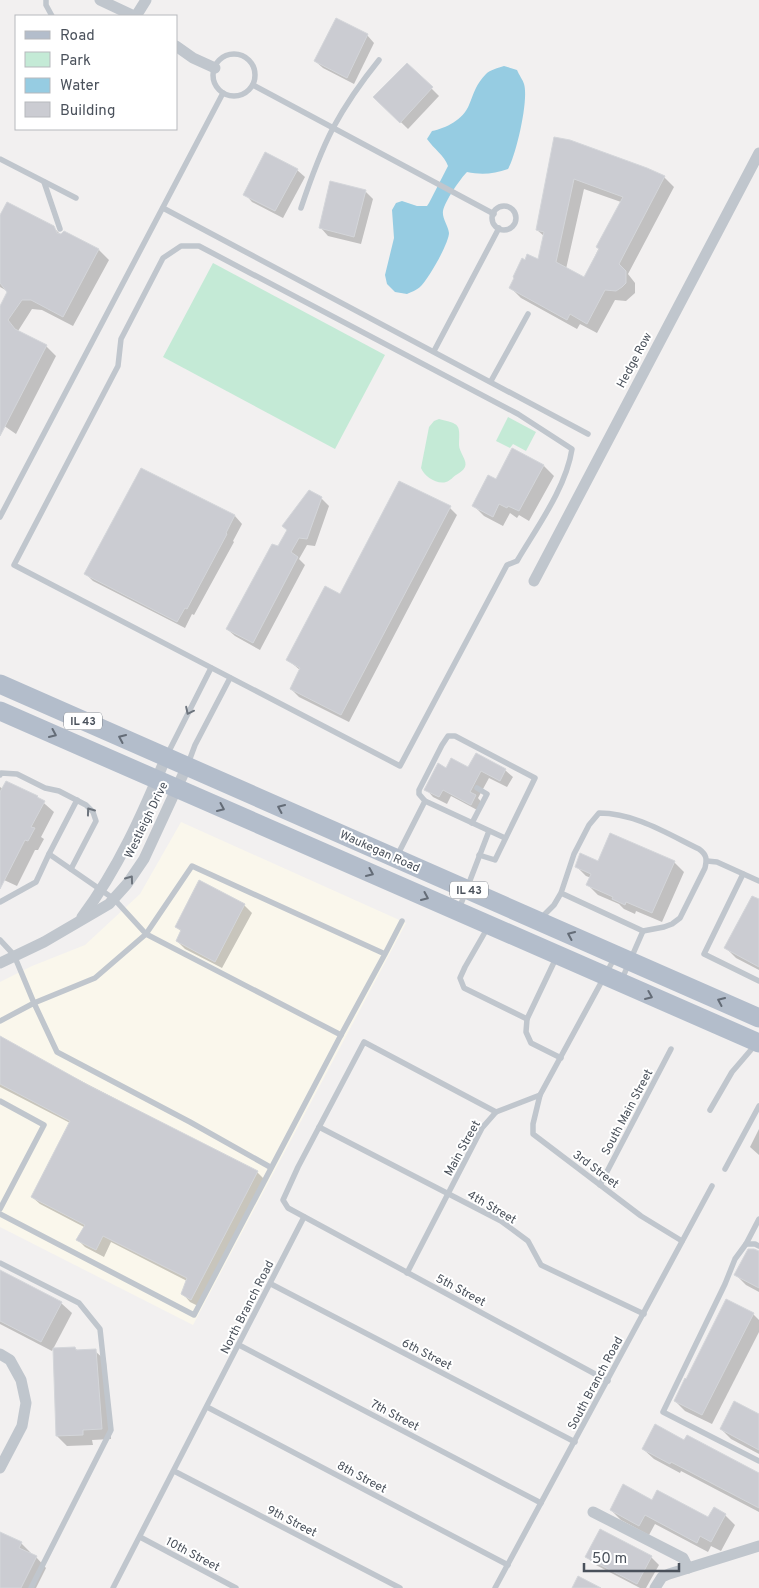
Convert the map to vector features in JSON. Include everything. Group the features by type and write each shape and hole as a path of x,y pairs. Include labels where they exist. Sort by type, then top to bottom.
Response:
{"main road":[{"name":"Waukegan Road","path":"0,684 759,1018"},
{"name":"Waukegan Road","path":"0,711 758,1043"},
{"path":"452,909 461,886"}],"street":[{"path":"100,0 133,15"},
{"path":"136,15 146,0"},
{"path":"178,47 193,58 215,68"},
{"name":"Hedge Row","path":"534,581 759,153"},
{"name":"Westleigh Drive","path":"79,920 101,890 121,856 166,757"},
{"name":"Westleigh Drive","path":"0,963 44,942 109,904 114,899 144,859 187,766"},
{"path":"0,1354 10,1360 21,1380 26,1403 22,1426 0,1468"},
{"path":"592,1512 683,1558 688,1568"},
{"path":"655,1588 662,1578 669,1574 759,1546"}],"lane":[{"path":"46,0 46,5 51,15"},
{"path":"240,55 246,58 253,67 255,79 253,85 243,94 230,96 223,93 214,82 215,68 222,58 240,55"},
{"path":"301,208 314,170 333,128 358,87 379,60"},
{"path":"253,85 494,214"},
{"path":"0,517 223,93"},
{"path":"0,158 76,198"},
{"path":"44,182 60,229"},
{"path":"503,206 510,208 515,214 515,222 510,228 502,230 493,220 494,214 503,206"},
{"path":"163,208 588,434"},
{"path":"434,351 499,228"},
{"path":"181,246 199,246 518,414 572,449 570,460 559,488 517,561 507,565 400,766 211,668 14,565 118,366 121,339 163,258 181,246"},
{"path":"491,382 528,314"},
{"path":"166,757 211,668"},
{"path":"187,766 195,745 230,678"},
{"path":"479,855 496,860 535,778 455,736 448,736 422,782 419,794 425,801 505,838"},
{"path":"0,775 1,773 16,774 45,788 59,791 86,805 93,812 96,821 71,869"},
{"path":"472,823 487,794 477,788"},
{"path":"0,902 36,882 77,800"},
{"path":"396,858 425,801"},
{"path":"538,920 554,905 561,894 574,854 589,825 600,814 613,813 628,816 700,849 705,854 707,861 680,918 664,928 643,931 561,894"},
{"path":"461,886 479,855 489,830"},
{"path":"49,854 114,899 146,934 341,1035"},
{"path":"707,861 717,862 759,881"},
{"path":"0,1021 34,1003 95,978 146,934 192,866 385,954"},
{"path":"743,874 704,954 759,981"},
{"path":"0,1214 194,1315 402,921"},
{"path":"489,925 460,978 464,988 527,1019"},
{"path":"540,1095 560,1058 612,980 623,958 643,931"},
{"path":"0,940 14,955 57,1052 190,1122 270,1168"},
{"path":"558,955 527,1019 526,1032 530,1043 560,1058"},
{"path":"612,980 623,958"},
{"path":"304,1217 288,1208 283,1200 364,1042 496,1112"},
{"path":"710,1110 732,1072 758,1043"},
{"name":"South Main Street","path":"600,1185 671,1049"},
{"name":"Main Street","path":"407,1273 482,1128 496,1112 540,1095"},
{"name":"3rd Street","path":"540,1095 532,1124 533,1134 641,1216 682,1240"},
{"path":"0,1102 44,1125 0,1209"},
{"path":"725,1169 759,1106"},
{"name":"4th Street","path":"320,1127 501,1221 528,1240 541,1265 644,1314"},
{"name":"South Branch Road","path":"495,1588 712,1186"},
{"name":"5th Street","path":"304,1217 608,1381"},
{"name":"North Branch Road","path":"113,1588 304,1217"},
{"path":"759,1219 746,1244 735,1258 725,1284 663,1412 759,1460"},
{"path":"746,1244 759,1246"},
{"path":"0,1263 79,1303 100,1329 111,1430 31,1588"},
{"name":"6th Street","path":"271,1284 575,1442"},
{"name":"7th Street","path":"239,1344 541,1503"},
{"name":"8th Street","path":"207,1407 508,1565"},
{"name":"9th Street","path":"174,1471 400,1588"},
{"name":"10th Street","path":"140,1537 236,1588"}],"shaded area":[{"path":"181,822 406,923 193,1325 0,1227 0,982 32,966 85,945 140,894"}],"green space":[{"path":"213,263 385,355 335,449 163,357"},
{"path":"508,417 536,432 526,451 513,444 510,448 496,441"},
{"path":"439,419 455,424 459,429 459,448 466,465 461,472 449,481 442,483 431,479 421,468 429,427 434,421"}],"water":[{"path":"504,66 517,70 523,82 525,92 521,127 515,152 508,169 477,174 467,172 453,190 444,207 443,217 449,233 446,245 433,269 424,283 417,289 407,294 395,292 387,284 385,275 394,238 392,210 396,203 402,201 417,206 427,206 448,166 427,139 432,131 443,128 463,115 478,85 486,74"}],"building":[{"path":"336,18 368,34 347,78 314,61"},
{"path":"407,63 433,87 400,123 373,97"},
{"path":"554,137 570,140 665,176 619,264 626,271 626,283 616,291 605,290 587,324 570,314 567,320 509,288 522,258 525,260 527,254 538,259 544,232 536,230","holes":["574,179 623,197 596,247 599,249 584,277 556,262"]},
{"path":"265,152 298,169 275,211 243,195"},
{"path":"330,181 366,190 354,237 319,228"},
{"path":"7,202 54,226 57,233 61,234 64,231 99,249 63,317 31,300 22,300 8,320 15,329 47,345 0,436 0,306 7,292 0,283 0,215"},
{"path":"512,448 544,465 519,511 499,504 493,517 472,506 488,475 496,479"},
{"path":"141,468 235,515 227,534 187,609 185,608 177,622 84,574"},
{"path":"399,481 451,506 341,715 290,689 300,668 286,660 325,586 340,594"},
{"path":"309,490 322,497 307,539 299,538 291,552 298,557 253,643 226,629 272,544 278,546 287,530 282,526"},
{"path":"476,753 506,769 500,781 481,771 470,792 476,795 471,805 443,790 439,797 424,790 438,763 446,768 451,758 468,767"},
{"path":"6,781 45,801 31,827 35,828 28,841 25,840 0,889 0,792"},
{"path":"610,833 675,861 652,913 626,902 625,905 612,899 613,897 586,885 591,874 575,867 580,853 598,861"},
{"path":"199,880 245,904 215,962 176,941 181,930 175,927"},
{"path":"752,896 759,899 759,967 724,948"},
{"path":"0,1036 88,1085 258,1171 191,1300 181,1294 187,1278 103,1236 96,1250 76,1240 85,1225 31,1197 70,1121 0,1084"},
{"path":"748,1249 759,1251 759,1288 734,1275"},
{"path":"0,1270 62,1302 41,1342 0,1321"},
{"path":"726,1299 754,1313 702,1415 674,1401"},
{"path":"75,1347 76,1350 96,1349 102,1429 83,1430 83,1435 56,1436 53,1348"},
{"path":"734,1401 759,1414 759,1450 720,1429"},
{"path":"655,1424 684,1440 687,1435 759,1473 759,1508 642,1449"},
{"path":"623,1484 652,1500 657,1490 708,1517 714,1507 726,1514 711,1542 700,1536 697,1543 645,1515 639,1526 610,1510"},
{"path":"600,1529 652,1556 637,1584 585,1557"},
{"path":"0,1532 22,1542 19,1548 37,1556 21,1588 0,1588"},
{"path":"578,1576 601,1588 572,1588"}]}
